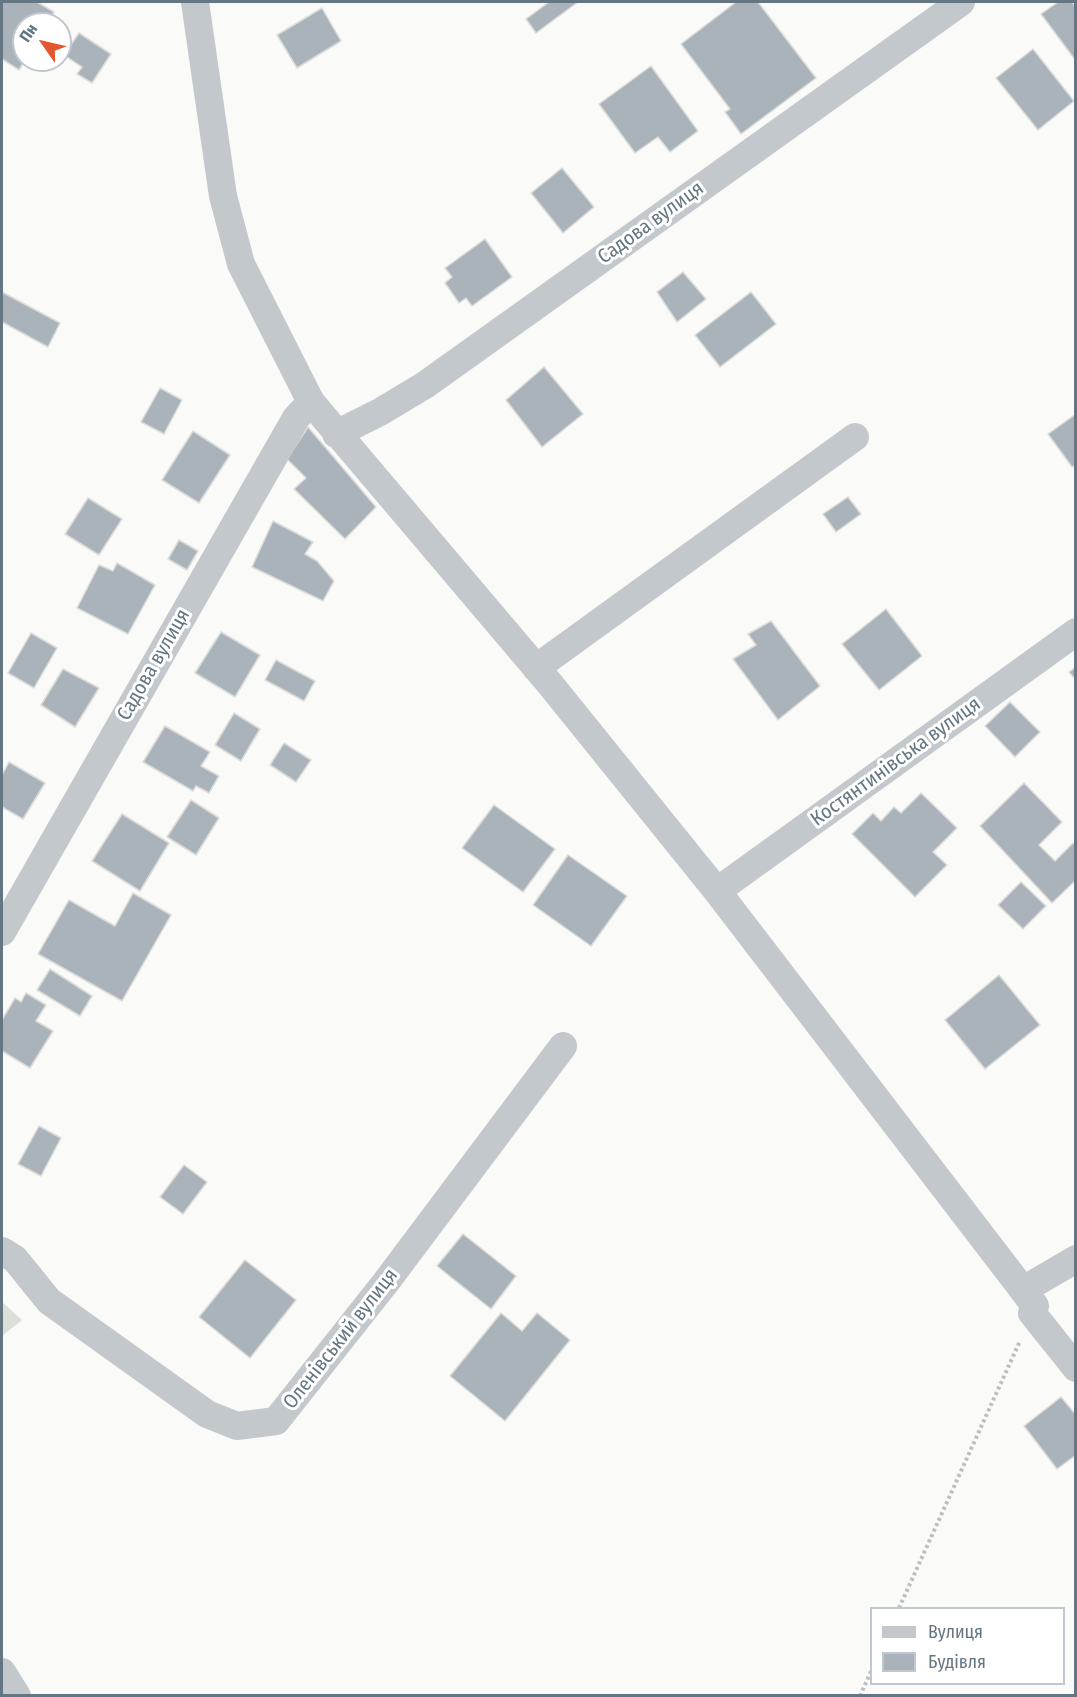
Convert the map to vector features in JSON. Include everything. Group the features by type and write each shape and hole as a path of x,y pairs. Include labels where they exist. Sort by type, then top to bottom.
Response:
{"street":[{"path":"195,2 224,196 241,264 311,402 536,668 717,891 1076,1368"},
{"name":"Садова вулиця","path":"336,434 380,412 425,385 961,2"},
{"name":"Садова вулиця","path":"2,932 296,418 311,402"},
{"path":"536,668 855,437"},
{"name":"Костянтинівська вулиця","path":"717,891 1076,632"},
{"name":"Оленівський вулиця","path":"2,1251 15,1259 49,1301 207,1414 237,1426 276,1421 386,1282 563,1046"},
{"path":"1028,1302 1076,1259"},
{"path":"2,1672 16,1695"}],"path":[{"path":"899,1607 1028,1302"},
{"path":"860,1695 870,1674"}],"shaded area":[{"path":"2,1302 22,1320 2,1336"}],"building":[{"path":"2,2 37,2 54,12 12,12 12,65 2,59"},
{"path":"549,2 578,2 536,33 526,19"},
{"path":"736,2 758,2 816,78 741,134 725,112 730,109 681,44"},
{"path":"1058,2 1072,2 1076,7 1076,61 1041,14"},
{"path":"322,8 341,41 297,68 277,35"},
{"path":"79,33 111,54 92,83 77,74 82,67 72,60 72,43"},
{"path":"1033,49 1074,101 1038,130 996,78"},
{"path":"651,66 698,131 670,152 658,137 635,153 599,104"},
{"path":"562,168 594,207 563,233 531,193"},
{"path":"485,239 512,277 472,306 466,298 459,303 445,283 452,277 445,268"},
{"path":"683,272 706,299 677,322 657,292"},
{"path":"2,292 60,323 48,347 2,322"},
{"path":"751,292 776,324 720,367 695,335"},
{"path":"544,367 583,414 542,447 506,400"},
{"path":"160,388 182,400 164,434 141,422"},
{"path":"1076,414 1076,465 1072,467 1048,434"},
{"path":"308,427 376,507 345,539 294,489 306,478 287,459"},
{"path":"193,431 230,455 199,503 162,480"},
{"path":"848,497 861,514 836,532 823,514"},
{"path":"88,498 122,519 99,555 65,534"},
{"path":"273,521 313,542 305,554 317,561 334,581 323,601 252,567"},
{"path":"179,540 198,551 187,570 168,559"},
{"path":"117,563 155,585 128,634 77,608 99,565 113,571"},
{"path":"886,609 922,656 879,690 842,644"},
{"path":"771,621 820,686 778,720 733,659 756,645 748,634"},
{"path":"221,632 260,655 235,697 195,673"},
{"path":"31,633 57,648 34,688 8,673"},
{"path":"276,660 315,681 304,701 265,680"},
{"path":"1076,667 1076,680 1069,672"},
{"path":"63,669 99,688 75,727 41,705"},
{"path":"1010,702 1040,732 1015,757 985,726"},
{"path":"234,713 260,729 241,761 215,745"},
{"path":"165,726 210,752 201,766 219,776 209,793 196,786 193,791 143,762"},
{"path":"284,743 311,760 296,782 270,765"},
{"path":"9,762 45,783 23,819 2,807 2,775"},
{"path":"1024,783 1062,822 1039,845 1055,861 1073,843 1076,846 1076,880 1052,903 980,826"},
{"path":"921,793 957,828 933,852 947,865 915,897 852,834 873,813 881,821 894,807 901,813"},
{"path":"191,800 219,818 196,855 167,837"},
{"path":"494,805 555,849 523,892 462,848"},
{"path":"122,814 169,843 140,891 92,861"},
{"path":"568,855 627,896 591,946 533,905"},
{"path":"1021,882 1046,906 1023,929 998,905"},
{"path":"133,893 171,915 122,1001 38,954 69,900 115,926"},
{"path":"50,969 92,996 80,1016 37,990"},
{"path":"999,975 1040,1025 985,1069 945,1020"},
{"path":"26,993 46,1005 36,1021 53,1031 30,1068 2,1051 2,1020 15,998 21,1002"},
{"path":"39,1126 61,1138 41,1176 18,1164"},
{"path":"184,1165 207,1182 183,1214 160,1197"},
{"path":"463,1234 516,1276 491,1309 437,1266"},
{"path":"245,1260 296,1300 250,1358 199,1317"},
{"path":"501,1313 522,1331 537,1313 570,1340 505,1421 450,1376"},
{"path":"1061,1397 1076,1415 1076,1455 1057,1469 1024,1426"}]}
